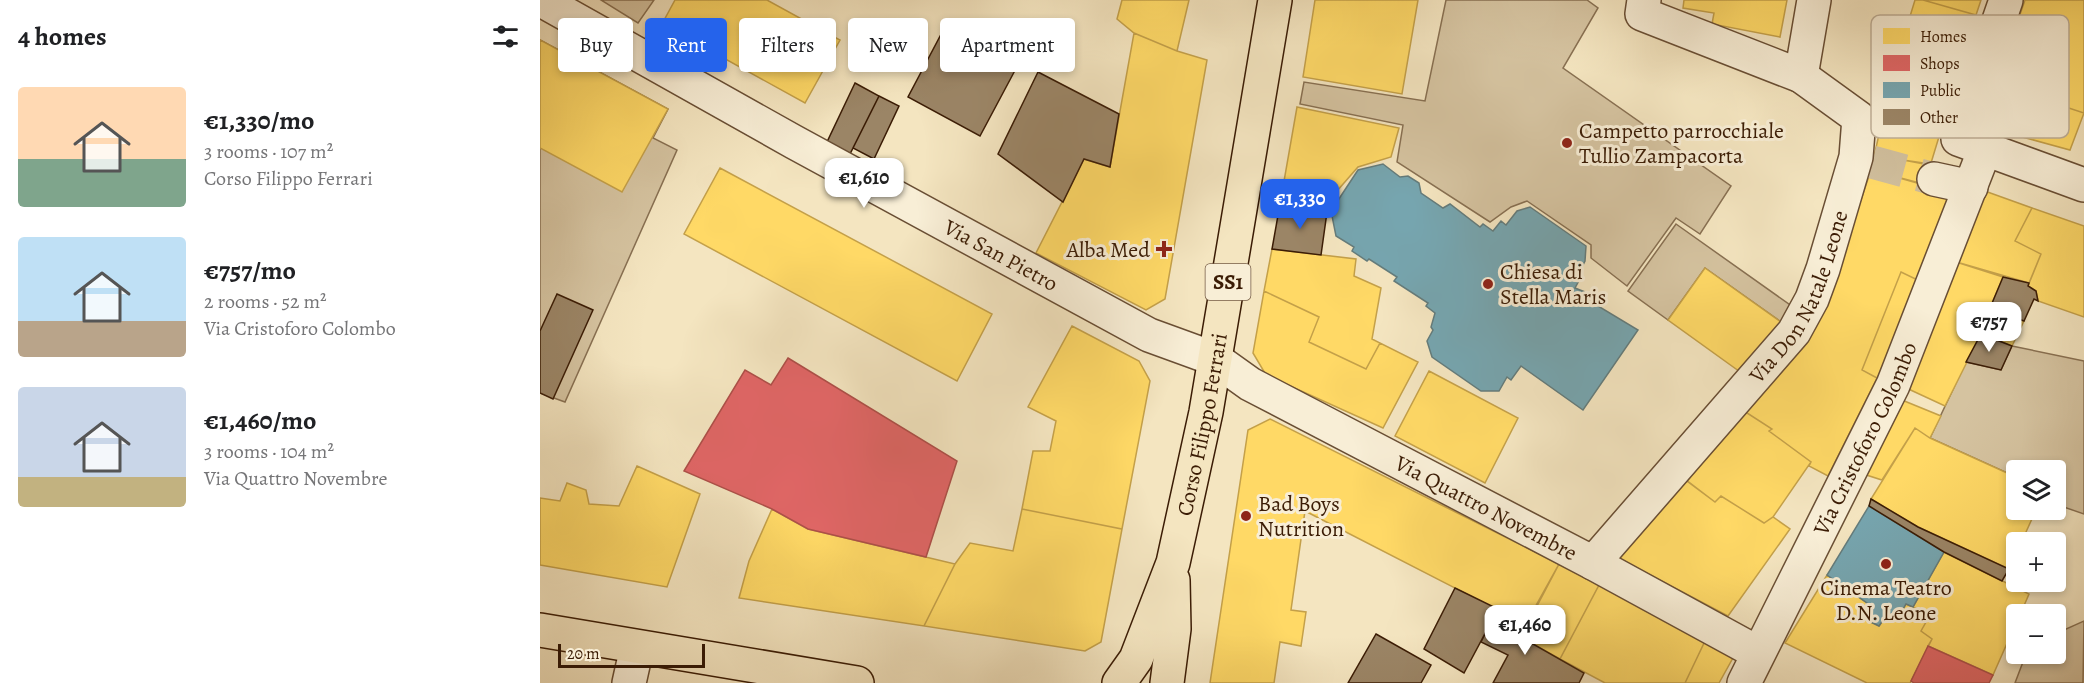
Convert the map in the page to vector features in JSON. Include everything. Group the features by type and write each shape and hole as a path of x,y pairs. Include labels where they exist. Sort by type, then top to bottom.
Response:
{"main road":[{"name":"Corso Filippo Ferrari","path":"1119,683 1136,659 1173,563 1206,412 1275,0"},
{"name":"Corso Filippo Ferrari","path":"1167,683 1174,629 1173,563"},
{"path":"540,630 857,683"}],"street":[{"name":"Via San Pietro","path":"541,0 794,142 1149,335 1215,358"},
{"path":"1644,0 1642,14 1801,76 1814,0"},
{"path":"2001,15 2006,0"},
{"name":"Via Don Natale Leone","path":"1593,563 1794,332 1812,299 1864,160 1859,118 1801,76"},
{"path":"1958,138 2084,185"},
{"name":"Via Cristoforo Colombo","path":"1744,683 1893,385 1985,149"},
{"path":"1934,179 1971,187"},
{"name":"Via Quattro Novembre","path":"1215,358 1250,384 1593,563 1758,653"},
{"path":"629,683 637,647"}],"shaded area":[{"path":"601,0 654,0 638,23"},
{"path":"1446,0 1587,0 1598,8 1563,68 1731,186 1700,234 1676,218 1627,286 1591,258 1591,245 1527,201 1511,207 1490,222 1397,162 1403,125 1300,104 1304,82 1425,101"},
{"path":"540,40 558,50 558,72 599,72 668,109 653,138 677,150 565,402 540,393"},
{"path":"1676,224 1793,307 1781,322 1705,268 1668,320 1628,291"},
{"path":"2012,346 2084,361 2084,514 2066,508 2066,460 2006,460 2006,472 1930,438 1966,362 2001,370"},
{"path":"2084,621 2083,683 2015,683 2022,664 2066,664 2066,629"}],"building: Homes":[{"path":"675,0 767,0 800,18 739,18 739,67 727,60 727,18 665,18"},
{"path":"1122,0 1189,0 1177,51 1134,33 1117,19"},
{"path":"1315,0 1418,0 1402,94 1303,77"},
{"path":"1684,0 1787,0 1780,37 1712,24 1714,13 1683,8"},
{"path":"1915,0 1923,0 1976,15 1910,15"},
{"path":"1923,0 1981,0 1976,15"},
{"path":"2025,0 2084,0 2084,113 2069,108 2069,15 2020,15"},
{"path":"1134,33 1177,51 1207,60 1165,299 1146,310 1036,253 1084,159 1110,167"},
{"path":"540,40 558,50 558,72 599,72 668,109 622,192 540,148"},
{"path":"749,72 822,72 805,103"},
{"path":"1297,107 1399,128 1391,157 1358,167 1337,191 1327,212 1280,204"},
{"path":"2069,108 2084,113 2070,150 2026,138 2069,138"},
{"path":"1878,138 1939,138 1929,165 1903,160 1897,177 1871,170"},
{"path":"1903,160 1938,165 1931,186 1897,177"},
{"path":"720,168 992,314 957,381 684,234"},
{"path":"1871,170 1949,192 1926,284 1901,272 1862,370 1877,378 1828,476 1809,466 1811,462 1769,431 1772,429 1744,411 1806,342"},
{"path":"1982,190 2032,208 2015,241 2041,254 2029,283 1953,261"},
{"path":"2032,208 2084,226 2084,317 2038,301 2036,291 2028,286 2041,254 2015,241"},
{"path":"1272,249 1356,259 1354,276 1381,288 1372,339 1380,343 1366,369 1309,342 1319,317 1264,291"},
{"path":"1953,261 2003,277 1990,308 2024,321 2012,346 1981,334 1945,406 1902,386"},
{"path":"1705,268 1781,322 1743,374 1668,320"},
{"path":"1901,272 1926,284 1877,378 1862,370"},
{"path":"1264,291 1319,317 1309,342 1366,369 1380,343 1418,362 1383,428 1266,375 1253,353"},
{"path":"1072,326 1139,361 1150,381 1122,529 1022,509 1033,451 1050,451 1056,421 1028,407"},
{"path":"1429,371 1518,418 1485,483 1395,436"},
{"path":"1897,398 1941,416 1930,438 1915,428 1882,480 1857,472"},
{"path":"1744,411 1772,429 1769,431 1811,462 1773,517 1764,523 1721,496 1715,502 1687,481"},
{"path":"1270,419 1559,564 1527,625 1305,511 1291,610 1306,612 1301,646 1280,642 1274,683 1210,683 1248,430"},
{"path":"1915,428 1930,438 2006,472 2006,520 2031,520 2026,532 2006,532 2006,568 1918,527 1871,499"},
{"path":"637,466 700,494 667,587 540,565 540,498 560,501 567,483 586,490 589,504 619,506"},
{"path":"1681,476 1715,502 1721,496 1764,523 1773,517 1790,529 1728,616 1616,557"},
{"path":"772,509 808,529 955,564 924,626 739,598 749,561"},
{"path":"1022,509 1122,529 1101,642 1085,651 924,626 955,564 970,543 1013,551"},
{"path":"1944,552 2006,583 2006,592 2029,594 2025,604 2006,604 2006,646 1993,675 1928,646 1932,639 1921,631 1930,615 1913,607"},
{"path":"1559,564 1599,585 1560,659 1519,636"},
{"path":"1827,575 1867,603 1860,617 1879,626 1888,613 1898,618 1906,604 1930,615 1921,631 1932,639 1910,683 1867,683 1785,643"},
{"path":"1599,585 1705,641 1685,683 1605,683 1560,659"},
{"path":"1705,641 1734,656 1719,683 1685,683"}],"building: Shops":[{"path":"788,358 957,461 926,557 808,529 772,509 684,471 745,370 771,385"},
{"path":"1928,646 1993,675 1989,683 1914,683 1911,681"}],"building: Public":[{"name":"Chiesa di Stella Maris","path":"1383,164 1400,177 1408,176 1419,183 1421,193 1443,208 1450,204 1480,227 1483,224 1493,231 1501,221 1506,225 1517,211 1530,207 1586,246 1585,261 1578,275 1581,277 1575,288 1585,292 1583,297 1638,330 1583,410 1521,366 1511,380 1507,377 1499,391 1481,391 1432,357 1427,341 1433,330 1431,327 1435,313 1426,306 1428,303 1394,281 1397,277 1352,251 1354,247 1336,236 1331,211 1358,170"},
{"name":"Cinema Teatro D.N. Leone","path":"1869,506 1944,552 1913,607 1906,604 1898,618 1888,613 1879,626 1860,617 1867,603 1827,575"}],"building: Other":[{"path":"940,36 940,72 1014,72 980,136 908,97 921,72 928,72 928,59"},
{"path":"1038,72 1119,114 1110,167 1084,159 1063,202 998,154"},
{"path":"855,83 879,96 850,154 827,142"},
{"path":"879,96 899,106 874,159 853,148"},
{"path":"1280,204 1327,212 1321,255 1272,249"},
{"path":"2003,277 2029,283 2028,286 2036,291 2038,301 2034,299 2024,321 1990,308"},
{"path":"557,294 593,310 553,399 540,393 540,331"},
{"path":"1981,334 2012,346 2001,370 1966,362"},
{"path":"1871,499 1918,527 2006,568 2006,574 2002,581 1944,552 1869,506"},
{"path":"1455,588 1498,609 1464,673 1424,649"},
{"path":"1498,609 1527,625 1519,636 1584,673 1579,683 1493,683 1508,655 1481,642"},
{"path":"1376,634 1431,665 1421,683 1348,683"}],"tunnel":[{"path":"1872,162 1934,179"}],"place":[{"name":"Campetto parrocchiale Tullio Zampacorta","path":"1567,143"},
{"name":"Alba Med","path":"1164,249"},
{"name":"Chiesa di Stella Maris","path":"1488,284"},
{"name":"Bad Boys Nutrition","path":"1246,516"},
{"name":"Cinema Teatro D.N. Leone","path":"1886,564"}]}
